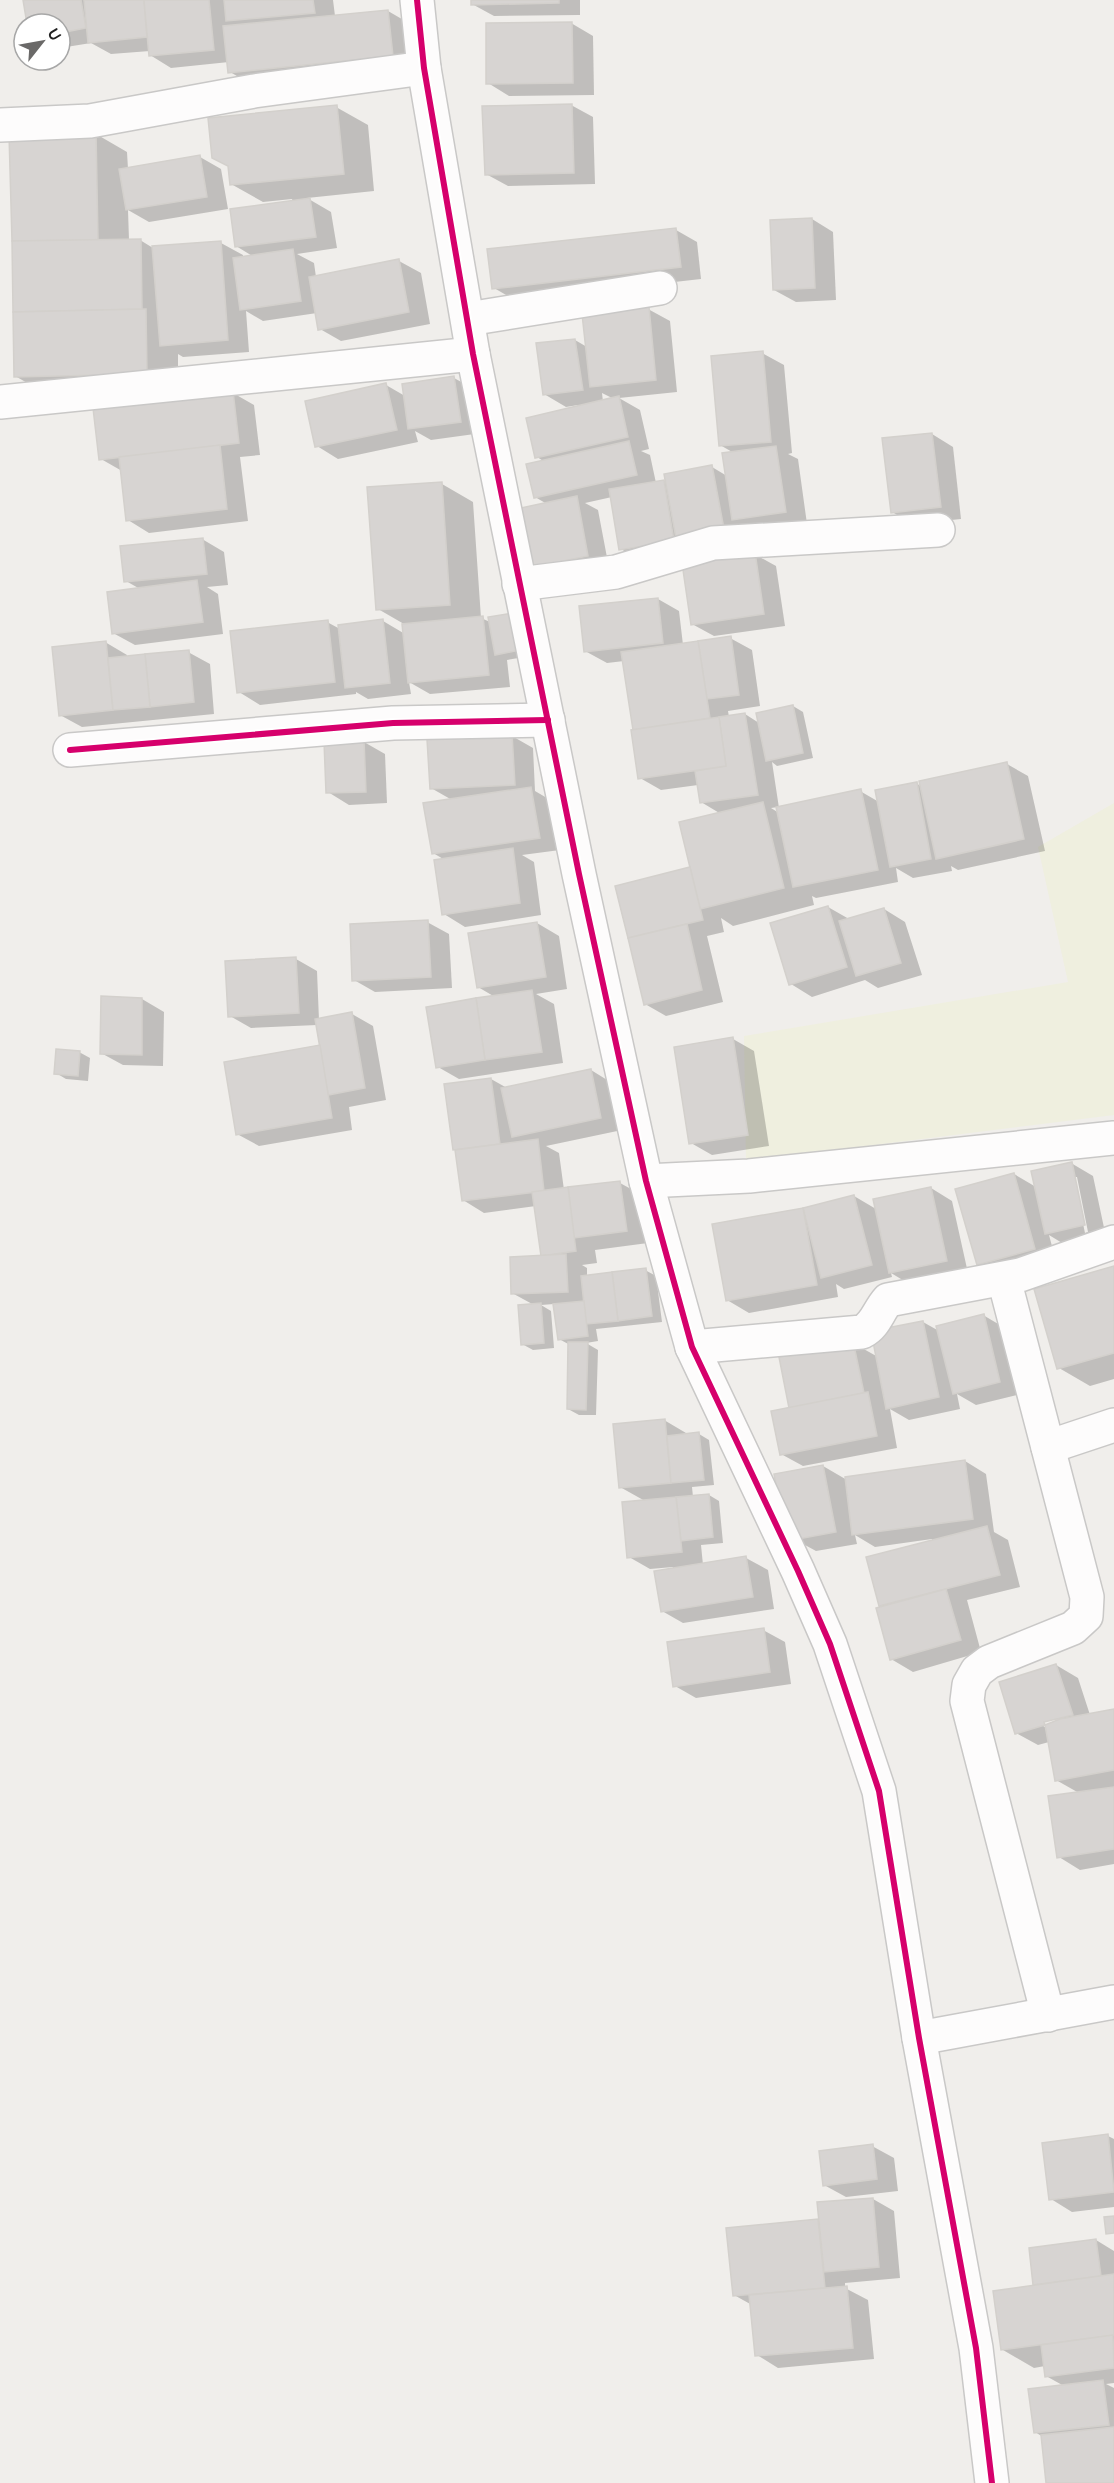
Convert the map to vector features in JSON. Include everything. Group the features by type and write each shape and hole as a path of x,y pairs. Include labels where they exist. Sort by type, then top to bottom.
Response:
{"street":[{"path":"417,0 424,68 474,354 581,886 646,1181 692,1347 830,1644 879,1791 919,2038 976,2348 992,2483"},
{"path":"0,125 90,121 254,91 424,68"},
{"path":"468,319 660,288"},
{"path":"0,402 474,354"},
{"path":"519,584 616,572 713,543 938,530"},
{"path":"70,750 393,723 548,720"},
{"path":"646,1181 748,1176 1114,1138"},
{"path":"692,1347 862,1332 869,1328 888,1300 1004,1279 1114,1242"},
{"path":"1004,1279 1087,1597 1086,1616 1073,1628 989,1662 977,1671 969,1685 967,1701 1048,2015"},
{"path":"1048,1447 1114,1425"},
{"path":"919,2038 1114,2002"}],"green space":[{"path":"1114,803 1114,1115 746,1161 744,1036 1068,982 1038,847"}],"building":[{"path":"23,0 81,0 86,28 72,31 72,12 25,12"},
{"path":"84,0 144,0 147,37 88,43"},
{"path":"144,0 209,0 214,50 149,56"},
{"path":"224,0 313,0 315,13 226,21"},
{"path":"471,0 559,0 559,3 471,5"},
{"path":"388,10 393,56 228,73 223,26"},
{"path":"572,22 573,83 486,84 486,23"},
{"path":"572,104 574,173 485,175 482,106"},
{"path":"337,105 344,174 230,185 228,166 212,158 208,118"},
{"path":"96,132 98,240 12,241 9,134"},
{"path":"200,155 207,197 126,210 119,169"},
{"path":"310,198 316,237 235,247 230,209"},
{"path":"812,218 815,288 773,290 770,220"},
{"path":"676,228 681,267 492,289 487,249"},
{"path":"141,239 142,309 13,312 12,241"},
{"path":"221,241 228,340 160,346 152,246"},
{"path":"293,249 301,301 240,310 233,258"},
{"path":"399,259 409,312 318,330 309,277"},
{"path":"649,307 656,380 590,387 582,314"},
{"path":"146,309 147,374 14,377 13,312"},
{"path":"575,339 583,390 543,395 536,343"},
{"path":"763,351 771,442 719,446 711,356"},
{"path":"454,376 461,422 408,429 402,384"},
{"path":"386,383 397,430 315,447 305,401"},
{"path":"233,391 239,443 99,460 93,408"},
{"path":"619,396 628,437 535,458 526,418"},
{"path":"932,433 941,507 891,513 882,438"},
{"path":"629,441 637,475 534,498 526,464"},
{"path":"220,445 227,509 126,521 119,457"},
{"path":"776,446 786,512 732,520 722,453"},
{"path":"712,465 724,529 676,538 664,474"},
{"path":"664,480 674,541 619,550 609,489"},
{"path":"442,482 450,605 376,610 367,487"},
{"path":"577,496 588,556 528,568 516,509"},
{"path":"203,538 207,574 124,582 120,546"},
{"path":"755,552 764,614 691,625 682,563"},
{"path":"197,580 203,622 112,634 107,592"},
{"path":"658,598 663,643 584,652 579,606"},
{"path":"514,613 520,650 495,655 488,617"},
{"path":"483,616 489,675 408,683 402,624"},
{"path":"383,619 390,683 345,688 338,625"},
{"path":"328,620 335,682 237,693 230,631"},
{"path":"731,636 739,695 707,699 698,641"},
{"path":"106,641 113,710 59,716 52,647"},
{"path":"698,641 710,718 633,730 621,652"},
{"path":"189,650 194,702 150,707 145,654"},
{"path":"145,654 150,707 113,710 108,658"},
{"path":"793,705 803,753 766,761 756,713"},
{"path":"745,713 758,795 700,803 695,771 726,766 719,717"},
{"path":"719,717 726,766 638,779 631,730"},
{"path":"512,734 515,785 430,789 427,739"},
{"path":"364,740 366,792 326,793 324,741"},
{"path":"1007,762 1024,839 936,859 919,781"},
{"path":"917,782 931,859 890,867 875,790"},
{"path":"531,787 540,838 432,854 423,803"},
{"path":"861,789 878,870 793,887 776,807"},
{"path":"763,802 784,888 700,909 679,822"},
{"path":"513,848 520,903 442,915 434,860"},
{"path":"690,867 703,920 628,938 615,886"},
{"path":"828,906 847,967 789,985 770,923"},
{"path":"884,908 901,963 856,976 839,921"},
{"path":"428,920 431,977 352,981 350,924"},
{"path":"537,922 546,977 477,988 468,933"},
{"path":"687,924 702,990 644,1005 628,938"},
{"path":"296,957 299,1013 228,1017 225,961"},
{"path":"532,990 542,1052 485,1060 476,998"},
{"path":"101,996 142,998 142,1055 100,1054"},
{"path":"476,998 485,1060 436,1068 426,1007"},
{"path":"352,1012 365,1088 328,1095 315,1019"},
{"path":"733,1037 748,1135 689,1144 674,1047"},
{"path":"320,1045 332,1118 236,1135 224,1062"},
{"path":"56,1049 80,1051 78,1076 54,1074"},
{"path":"591,1069 601,1118 512,1137 501,1088"},
{"path":"491,1078 500,1144 453,1150 444,1084"},
{"path":"538,1139 544,1191 462,1201 455,1150"},
{"path":"1072,1162 1085,1225 1045,1234 1031,1171"},
{"path":"1014,1173 1035,1249 977,1265 955,1189"},
{"path":"620,1181 627,1231 574,1238 568,1187"},
{"path":"568,1187 576,1251 541,1256 532,1192"},
{"path":"931,1187 947,1261 889,1273 873,1199"},
{"path":"854,1195 872,1265 821,1278 803,1208"},
{"path":"803,1208 817,1285 726,1301 712,1224"},
{"path":"566,1254 568,1292 511,1294 510,1257"},
{"path":"1114,1266 1114,1353 1057,1369 1034,1289"},
{"path":"646,1268 652,1316 618,1321 612,1272"},
{"path":"612,1272 618,1321 586,1324 581,1276"},
{"path":"584,1301 588,1336 558,1340 553,1304"},
{"path":"541,1303 544,1343 521,1345 518,1305"},
{"path":"984,1314 1000,1382 953,1394 936,1326"},
{"path":"923,1321 939,1397 886,1409 871,1331"},
{"path":"853,1341 864,1393 789,1408 779,1357"},
{"path":"568,1342 588,1342 586,1410 567,1409"},
{"path":"868,1392 877,1436 780,1455 771,1411"},
{"path":"665,1419 671,1483 619,1488 613,1424"},
{"path":"699,1432 704,1480 671,1483 667,1436"},
{"path":"965,1460 973,1519 852,1535 845,1477"},
{"path":"823,1465 836,1532 793,1540 782,1517 774,1474"},
{"path":"709,1494 713,1537 681,1541 676,1497"},
{"path":"676,1497 682,1552 627,1558 622,1502"},
{"path":"987,1526 1000,1575 879,1606 866,1557"},
{"path":"746,1556 753,1597 661,1612 654,1571"},
{"path":"946,1589 961,1640 890,1660 876,1608"},
{"path":"764,1628 770,1672 673,1687 667,1642"},
{"path":"1056,1664 1073,1715 1044,1722 1045,1725 1015,1734 999,1682"},
{"path":"1114,1709 1114,1770 1055,1781 1045,1725 1060,1719"},
{"path":"1114,1787 1114,1849 1057,1858 1048,1796"},
{"path":"1108,2134 1114,2192 1049,2200 1042,2143"},
{"path":"873,2144 877,2179 823,2186 819,2151"},
{"path":"873,2198 879,2267 824,2272 817,2202"},
{"path":"1114,2216 1114,2233 1106,2234 1104,2217"},
{"path":"818,2219 825,2288 733,2296 726,2228"},
{"path":"1096,2239 1101,2276 1033,2285 1029,2248"},
{"path":"1114,2274 1114,2335 1001,2350 993,2291"},
{"path":"847,2286 853,2348 755,2356 749,2295"},
{"path":"1113,2335 1114,2368 1045,2377 1041,2345"},
{"path":"1103,2380 1109,2425 1034,2433 1028,2389"},
{"path":"1114,2427 1114,2483 1046,2483 1041,2435"}],"cycle path":[{"path":"417,0 424,68 473,354 579,874 646,1181 692,1347 830,1644 879,1791 919,2038 976,2348 992,2483"},
{"path":"70,750 393,723 548,720"}]}
